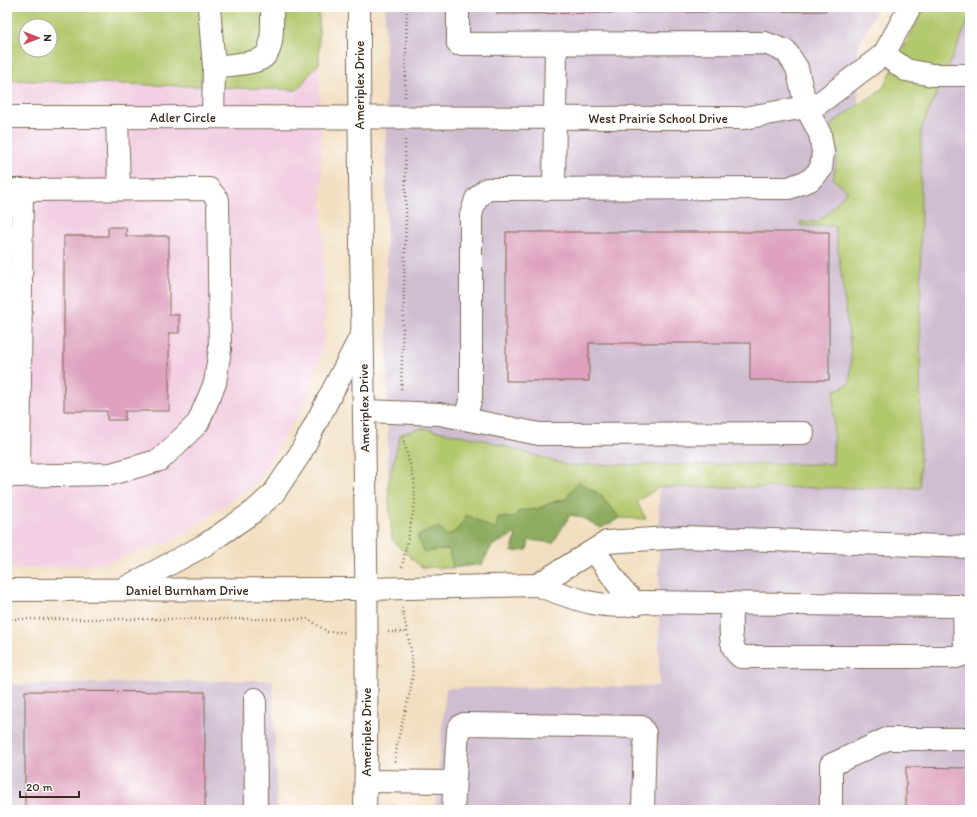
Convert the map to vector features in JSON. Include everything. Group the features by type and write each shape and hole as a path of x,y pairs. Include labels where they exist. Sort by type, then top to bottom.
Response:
{"street":[{"path":"209,7 214,67 213,117"},
{"path":"214,67 260,61 270,50 273,36 272,7"},
{"name":"Ameriplex Drive","path":"359,7 359,117 365,411 365,810"},
{"path":"458,7 458,44 765,43 786,51 797,68 806,107 820,134 823,152 821,169 810,180 789,188 554,187 487,189 476,199 471,215 471,397 465,419"},
{"name":"West Prairie School Drive","path":"359,117 744,118 817,105 884,54 910,7"},
{"path":"554,187 556,44"},
{"path":"884,54 906,70 932,75 970,75"},
{"name":"Adler Circle","path":"7,117 359,117"},
{"path":"117,117 119,189"},
{"path":"119,189 210,189 218,200 220,349 215,383 198,423 160,460 111,474 13,476 14,190 119,189"},
{"path":"120,590 205,545 254,512 273,494 300,454 364,331"},
{"path":"365,411 440,414 539,434 803,433"},
{"path":"537,585 607,542 682,537 970,547"},
{"path":"594,550 622,590 637,604"},
{"path":"537,585 604,605 631,606 642,602 731,603 959,606 964,609 965,649 962,655 956,657 741,657 735,654 732,647 731,603"},
{"name":"Daniel Burnham Drive","path":"7,590 366,589 537,585"},
{"path":"255,699 256,810"},
{"path":"453,810 458,730 460,726 464,724 641,727 645,733 643,810"},
{"path":"831,810 831,765 887,739 970,739"},
{"path":"366,781 454,782"}],"path":[{"path":"7,619 308,619 328,632 406,632"}],"shaded area":[{"path":"385,7 878,7 858,46 861,466 833,464 567,465 481,439 400,434 388,485"},
{"path":"970,8 970,810 435,810 446,688 659,686 659,487 920,488 921,130 969,19"},
{"path":"319,63 325,337 308,398 256,483 174,540 97,565 7,569 7,80 297,90"},
{"path":"273,680 277,810 7,810 7,685"}],"green space":[{"path":"7,7 319,7 319,63 297,90 7,80"},
{"path":"925,7 970,7 969,19 921,130 920,488 659,487 637,502 646,519 620,518 598,493 556,501 537,509 519,511 508,523 498,529 488,531 459,531 446,536 453,568 421,567 392,540 388,485 400,434 422,428 481,439 567,465 833,464 834,391 850,383 851,352 835,226 801,226 800,222 817,222 830,211 847,191 833,179 838,153 831,124 883,88"},
{"path":"578,482 598,493 620,518 601,528 581,517 570,515 553,543 529,540 527,550 512,552 516,533 492,546 482,564 453,568 449,549 424,552 417,536 439,527 447,536 457,530 467,515 496,530 498,517 513,518 519,511 537,509 556,501 565,500"}],"building":[{"path":"497,7 826,7 826,11 497,14"},
{"path":"108,227 126,227 126,236 169,236 169,315 179,315 179,333 169,333 169,411 125,411 125,420 107,420 107,411 64,411 64,236 108,236"},
{"path":"506,232 829,232 829,380 750,380 750,343 589,343 589,381 506,381"},
{"path":"25,691 205,692 205,810 25,810"},
{"path":"906,767 970,768 970,810 906,810"}]}
